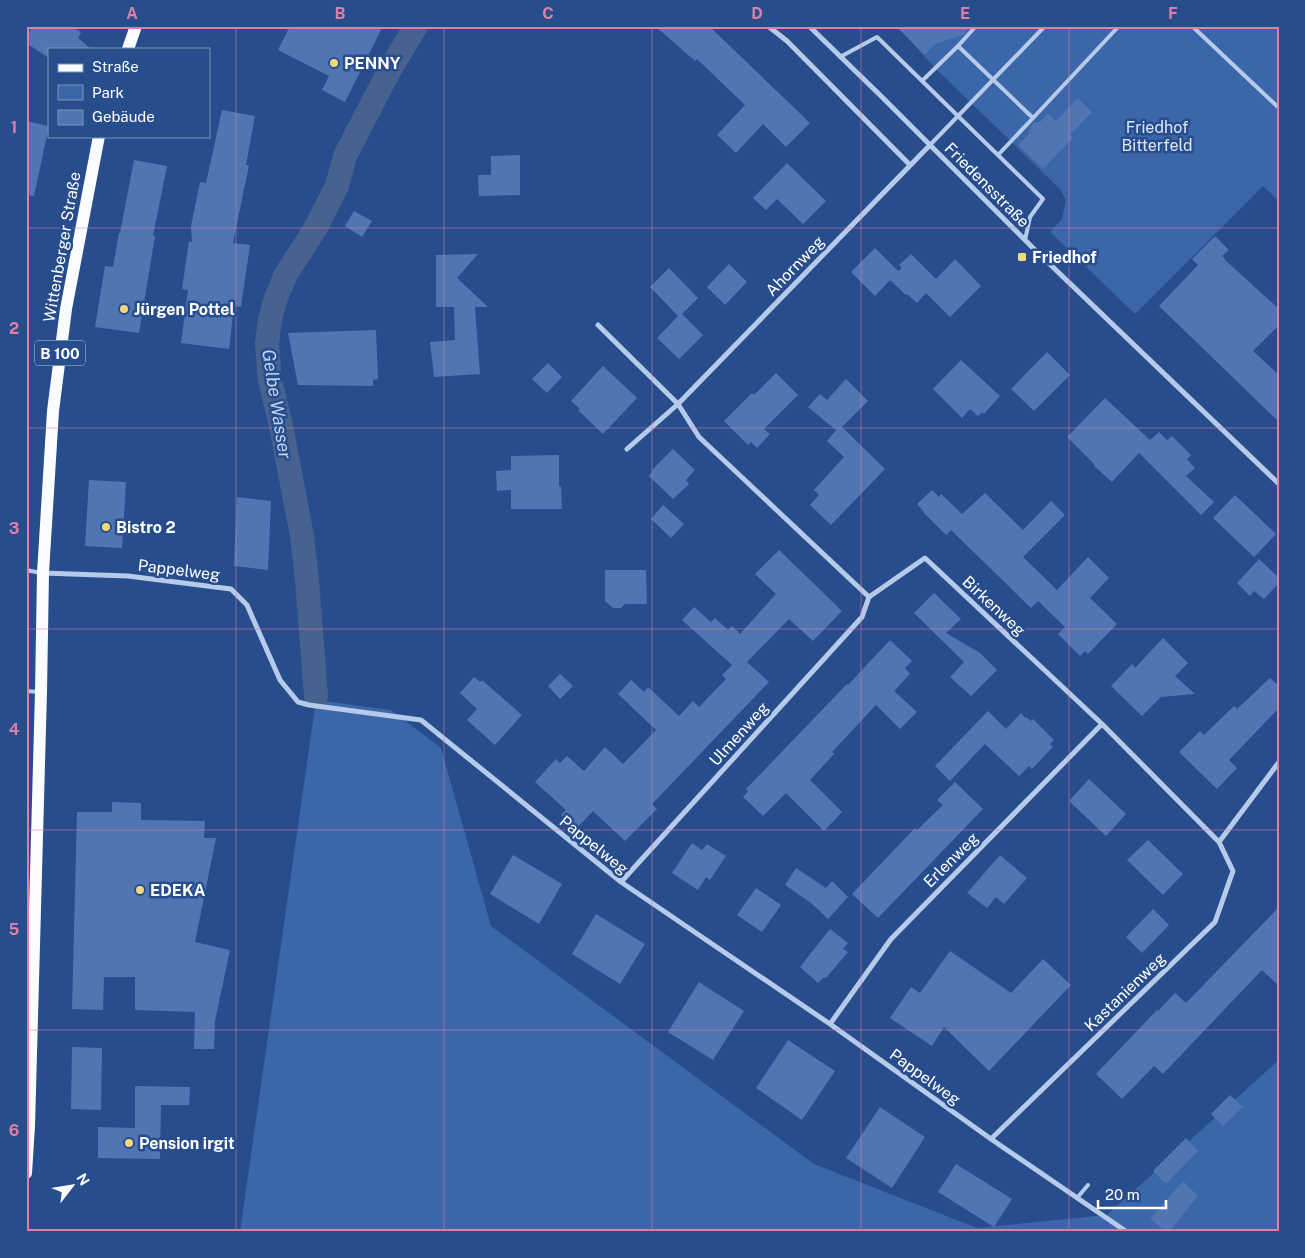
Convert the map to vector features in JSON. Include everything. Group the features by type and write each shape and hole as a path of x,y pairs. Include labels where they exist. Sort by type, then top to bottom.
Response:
{"main road":[{"path":"128,48 136,26"},
{"name":"Wittenberger Straße","path":"26,1173 30,1126 43,573 53,411 66,309 99,138"}],"street":[{"path":"768,26 787,41 910,165"},
{"name":"Friedensstraße","path":"809,26 1025,240 1279,484"},
{"name":"Ahornweg","path":"627,449 678,404 930,145"},
{"path":"598,325 678,404 699,437 869,598"},
{"name":"Birkenweg","path":"869,598 925,558 1102,724 1219,842"},
{"name":"Pappelweg","path":"43,573 128,576 231,589 247,605 280,680 298,702 421,720 621,882 830,1024 990,1139 1127,1232"},
{"name":"Ulmenweg","path":"621,882 862,617 869,598"},
{"name":"Erlenweg","path":"830,1024 891,939 1102,724"},
{"path":"1219,842 1279,762"},
{"name":"Kastanienweg","path":"990,1139 1215,922 1233,871 1219,842"}],"lane":[{"path":"922,81 976,26"},
{"path":"930,145 1045,26"},
{"path":"998,155 1119,26"},
{"path":"1192,26 1279,108"},
{"path":"840,57 877,37 998,155 1042,199 1030,217 1025,240"},
{"path":"958,46 1033,118"},
{"path":"26,570 43,573"},
{"path":"26,691 41,692"},
{"path":"1077,1198 1088,1185"}],"green space":[{"name":"Friedhof Bitterfeld","path":"897,26 1279,26 1279,201 1263,186 1135,314 1050,232 1062,219 1066,200 1060,189 935,68"},
{"path":"316,700 391,710 441,748 491,926 814,1164 977,1228 1107,1215 1279,1060 1279,1232 240,1232"}],"building":[{"path":"33,26 71,26 81,32 78,38 90,48 48,48 48,57 26,43 26,36"},
{"name":"PENNY","path":"290,26 383,26 345,102 322,90 329,76 278,50"},
{"path":"655,26 709,26 810,123 786,147 763,124 736,153 717,135 745,105 697,59 695,61"},
{"path":"896,26 971,26 963,35 935,44 925,55"},
{"path":"1078,98 1092,112 1070,135 1073,138 1043,169 1018,145 1028,135 1033,123 1040,122 1048,114 1056,121"},
{"path":"222,110 255,116 246,165 249,165 233,243 250,245 241,307 234,306 229,349 181,343 188,290 182,289 189,241 192,242 191,226 200,182 206,183"},
{"path":"26,121 48,126 48,131 34,196 26,195"},
{"path":"520,155 520,195 479,196 478,175 491,175 491,156"},
{"path":"134,160 167,166 153,236 155,236 139,333 95,327 105,266 113,267"},
{"path":"787,163 826,201 803,224 777,199 766,210 753,198"},
{"path":"354,211 372,221 362,237 345,226"},
{"path":"1215,236 1229,250 1222,256 1224,259 1279,309 1279,325 1253,351 1279,375 1279,422 1159,306 1198,265 1192,259"},
{"path":"875,248 898,271 902,268 899,265 911,254 936,279 955,259 981,286 950,317 926,293 917,303 890,280 875,296 851,272"},
{"path":"478,254 457,278 488,307 475,307 480,374 434,377 430,342 455,340 454,307 436,307 436,255"},
{"path":"729,264 747,282 725,305 707,287"},
{"path":"669,268 698,298 682,314 703,335 679,359 657,338 678,316 650,287"},
{"path":"376,330 378,379 373,380 373,386 298,385 288,333"},
{"path":"1047,352 1070,375 1034,411 1011,389"},
{"path":"961,360 1000,396 984,414 982,412 978,416 970,409 962,418 933,389"},
{"path":"548,363 562,377 547,393 532,379"},
{"path":"603,366 637,398 603,434 571,401"},
{"path":"776,373 798,395 764,429 770,434 757,448 751,442 748,445 724,421 752,393 754,395"},
{"path":"846,379 868,401 842,427 885,469 831,525 810,505 819,495 814,490 844,457 827,441 836,430 808,407 820,394 827,400"},
{"path":"1105,398 1150,440 1159,432 1167,440 1172,436 1191,455 1187,459 1195,468 1186,476 1214,502 1201,515 1139,453 1112,482 1067,437"},
{"path":"673,449 695,470 686,480 689,484 673,499 649,476 652,470"},
{"path":"559,455 559,486 561,487 562,509 511,509 511,490 497,491 496,471 511,470 511,456"},
{"path":"89,480 126,482 122,548 85,546"},
{"path":"932,490 939,497 941,494 962,514 985,493 1023,530 1051,501 1065,515 1023,557 1057,590 1088,557 1109,578 1090,598 1117,624 1088,654 1085,651 1080,656 1058,634 1065,627 1038,601 1031,608 951,530 946,535 923,512 917,504"},
{"path":"1235,495 1276,534 1254,557 1213,518"},
{"path":"237,497 271,501 268,570 234,566"},
{"path":"663,505 684,524 671,538 651,519"},
{"path":"779,550 842,611 813,641 789,619 747,662 769,682 652,804 657,809 625,841 593,811 575,830 561,815 566,810 535,782 556,759 560,763 567,756 584,771 605,747 623,764 656,730 618,694 631,680 644,692 648,687 679,716 693,701 699,707 726,679 722,675 732,665 682,620 694,607 711,622 715,618 728,630 732,626 740,634 776,594 755,574"},
{"path":"1259,559 1279,578 1279,583 1264,599 1254,591 1250,596 1237,583"},
{"path":"605,570 646,570 647,604 625,604 621,608 613,608 605,601"},
{"path":"934,593 961,619 946,633 980,653 997,670 971,696 950,677 964,662 914,613"},
{"path":"1163,638 1188,663 1175,676 1195,694 1161,697 1142,716 1111,686 1132,664 1135,668"},
{"path":"890,640 912,661 905,668 910,674 894,691 917,712 900,729 876,705 832,752 834,754 810,780 842,812 824,831 786,793 763,816 743,797 748,791 746,789"},
{"path":"560,674 573,686 560,699 548,686"},
{"path":"474,677 480,682 482,680 522,715 495,745 467,720 477,709 460,693"},
{"path":"1270,678 1279,686 1279,708 1229,760 1237,768 1217,789 1179,752 1200,731 1204,735 1234,706 1237,709"},
{"path":"988,711 1006,729 1021,713 1031,721 1033,719 1054,740 1050,744 1053,747 1032,769 1029,766 1019,776 985,744 950,781 935,766"},
{"path":"1089,779 1126,814 1106,836 1069,801"},
{"path":"955,782 983,809 878,918 852,894 915,828 917,830 943,805 937,800"},
{"name":"EDEKA","path":"112,802 141,803 141,820 205,821 204,838 216,838 195,942 230,950 215,1021 214,1049 194,1049 195,1012 135,1010 135,977 104,977 103,1010 72,1009 77,812 112,812"},
{"path":"1148,840 1183,874 1163,895 1127,860"},
{"path":"692,843 702,850 707,844 726,856 710,880 706,877 698,890 672,873"},
{"path":"513,855 562,884 539,924 490,894"},
{"path":"1000,855 1027,878 1004,904 996,897 987,908 967,893"},
{"path":"796,868 826,888 832,881 848,897 828,919 811,903 785,885"},
{"path":"756,888 781,905 762,932 737,915"},
{"path":"1279,907 1279,986 1262,970 1163,1074 1154,1066 1122,1099 1096,1074 1175,993 1186,1003"},
{"path":"1153,909 1169,925 1142,953 1126,937"},
{"path":"596,914 645,944 620,984 572,954"},
{"path":"830,929 848,943 843,949 848,952 826,978 824,977 818,983 800,967"},
{"path":"950,951 1011,993 1043,959 1071,985 989,1071 944,1027 932,1046 890,1018 911,987 920,993"},
{"path":"699,982 744,1011 713,1060 668,1032"},
{"path":"788,1040 835,1071 802,1120 756,1088"},
{"path":"72,1047 102,1048 101,1110 71,1109"},
{"path":"135,1086 190,1087 189,1105 161,1105 160,1159 98,1158 98,1127 135,1128"},
{"path":"1230,1095 1243,1107 1223,1126 1211,1114"},
{"path":"880,1107 925,1137 892,1188 846,1158"},
{"path":"1186,1138 1198,1151 1166,1184 1153,1171"},
{"path":"956,1164 1012,1199 994,1227 938,1192"},
{"path":"1183,1181 1198,1196 1169,1232 1166,1232 1150,1219"}],"waterway":[{"name":"Gelbe Wasser","path":"316,696 302,536 281,426 270,380 267,344 270,319 286,274 315,229 337,186 345,156 389,71 416,26"}],"place":[{"name":"PENNY","path":"334,63"},
{"name":"Friedhof","path":"1022,257"},
{"name":"Jürgen Pottel","path":"124,309"},
{"name":"Bistro 2","path":"106,527"},
{"name":"EDEKA","path":"140,890"},
{"name":"Pension irgit","path":"129,1143"}]}
